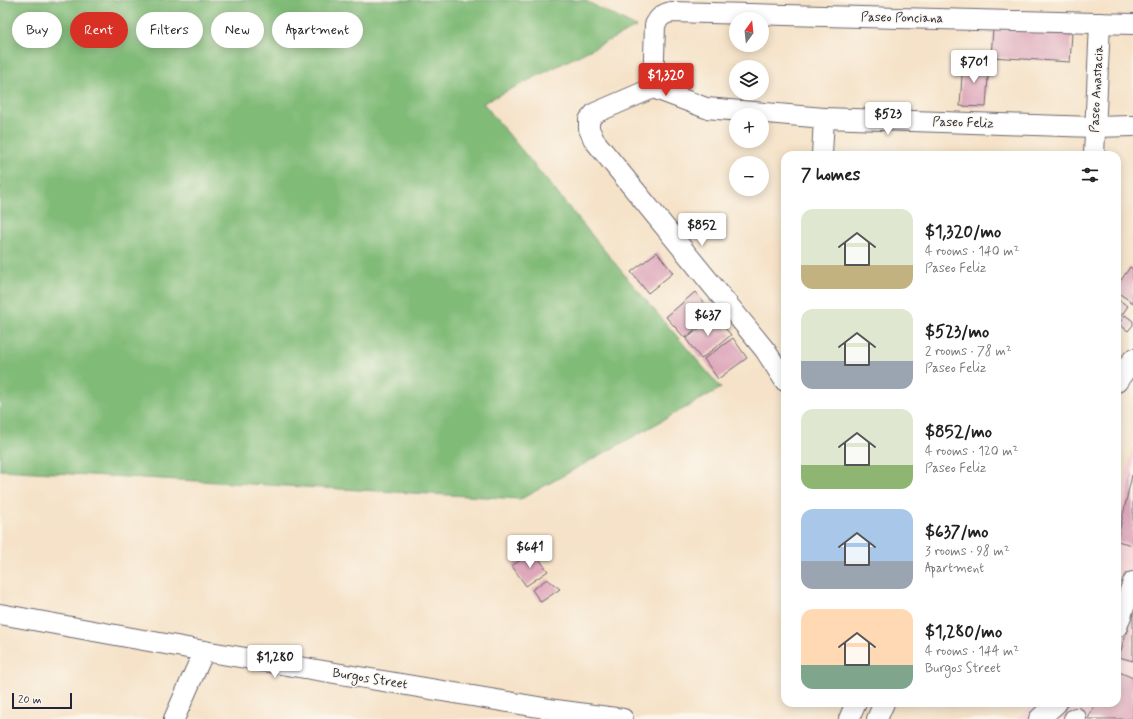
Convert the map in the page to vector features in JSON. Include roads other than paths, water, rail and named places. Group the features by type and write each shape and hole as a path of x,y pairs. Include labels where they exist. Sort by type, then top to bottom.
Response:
{"street":[{"name":"Paseo Ponciana","path":"653,88 655,25 664,14 671,12 1133,24"},
{"name":"Paseo Anastacia","path":"1094,151 1100,23"},
{"name":"Paseo Feliz","path":"653,88 706,108 824,118 1094,127 1133,126"},
{"path":"653,88 595,113 589,120 589,129 594,140 765,350 781,375"},
{"path":"822,151 824,118"},
{"path":"1121,376 1133,359"},
{"path":"1121,616 1133,582"},
{"name":"Burgos Street","path":"0,614 558,714 623,719"},
{"path":"174,719 204,651"},
{"path":"849,719 854,707"},
{"path":"877,719 882,707"},
{"path":"1039,719 1052,707"}]}
